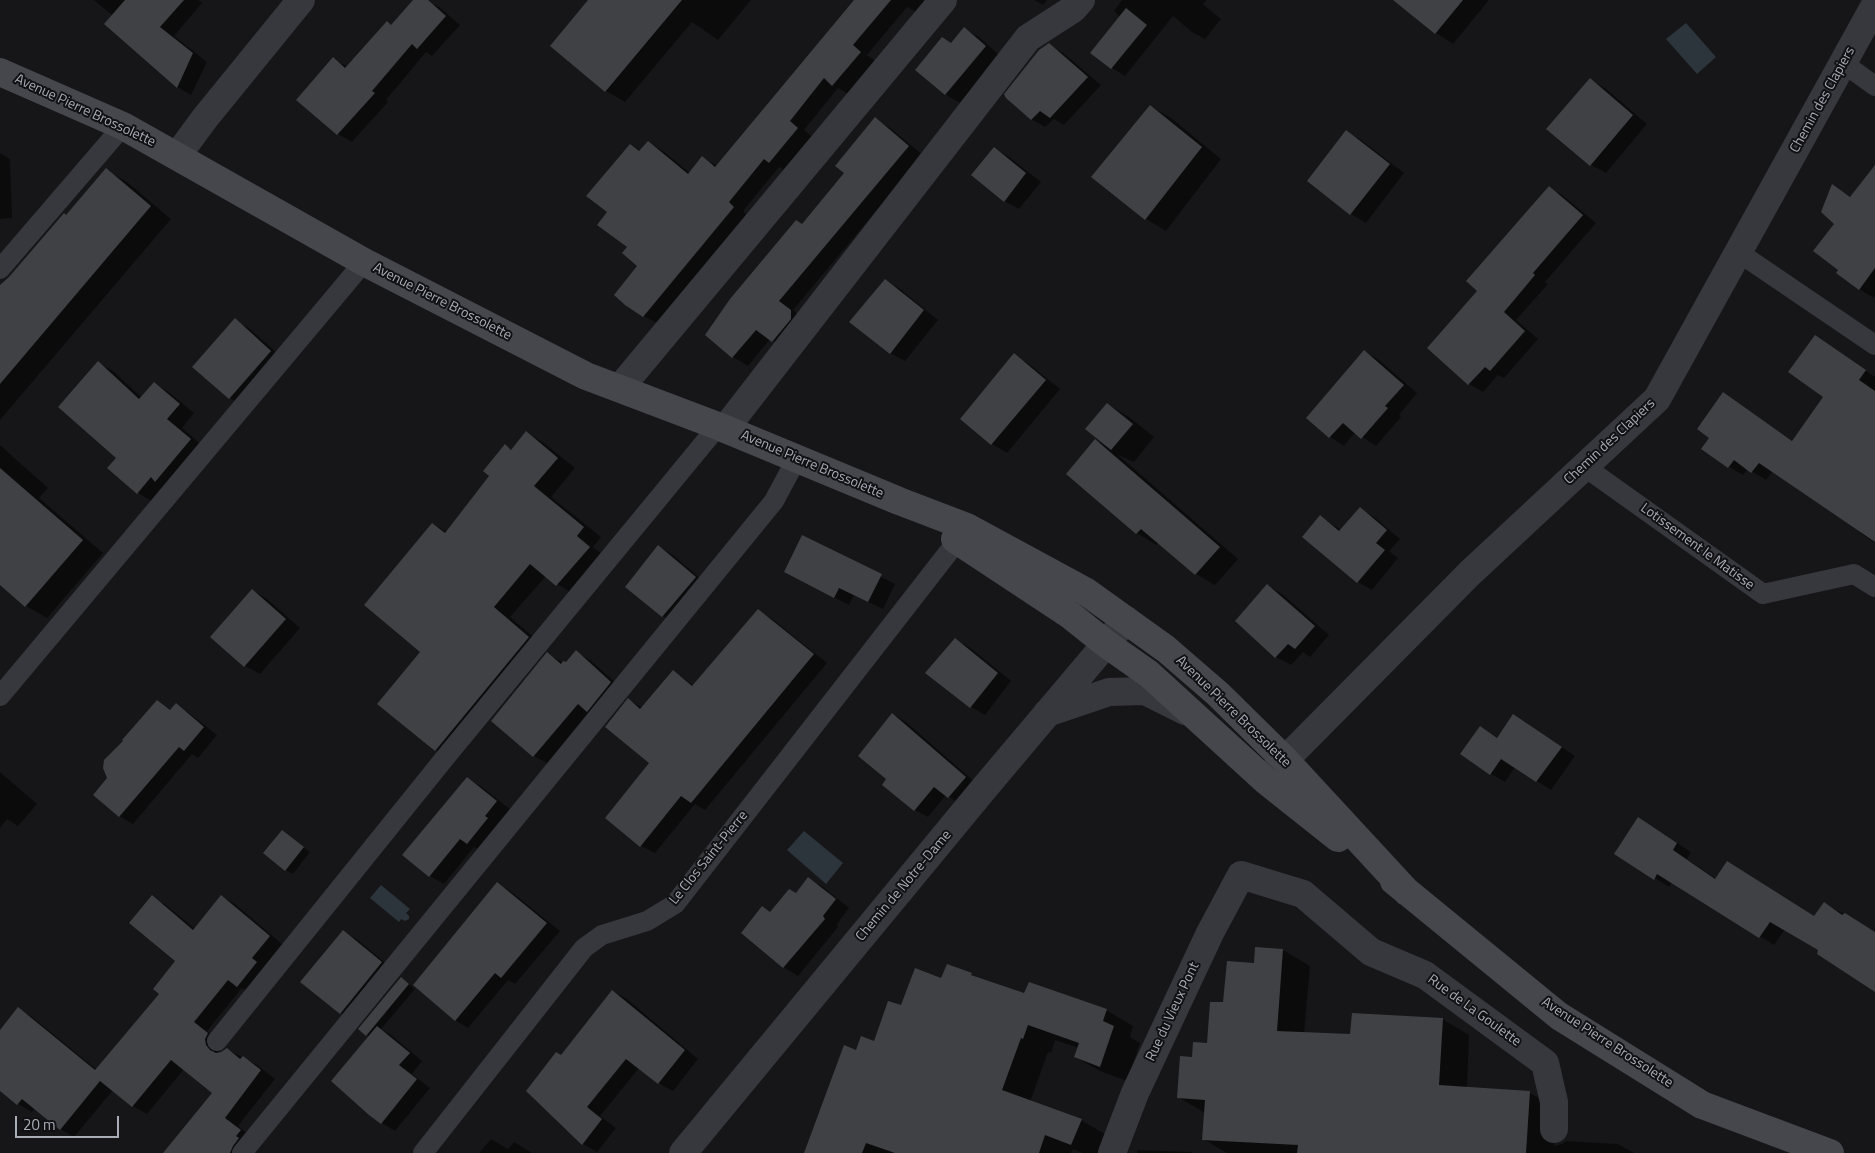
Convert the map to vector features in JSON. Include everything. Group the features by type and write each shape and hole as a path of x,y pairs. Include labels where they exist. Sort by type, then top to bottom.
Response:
{"street":[{"path":"177,156 198,127 301,0"},
{"path":"620,388 943,0"},
{"path":"721,427 1028,38 1073,9 1081,0"},
{"name":"Chemin des Clapiers","path":"1265,780 1470,573 1657,400 1875,5"},
{"name":"Avenue Pierre Brossolette","path":"0,72 123,126 364,262 586,376 721,427 899,501 963,534 1085,591 1166,649 1218,694 1285,760 1407,892"},
{"name":"Avenue Pierre Brossolette","path":"963,534 1105,643 1149,674 1265,780 1407,892 1559,1016 1702,1105 1830,1153"},
{"name":"Chemin de Notre-Dame","path":"683,1153 1126,620"},
{"path":"1047,713 1109,692 1145,691 1194,715"},
{"name":"Rue de La Goulette","path":"1241,875 1303,894 1371,952 1425,975 1545,1063 1554,1102 1554,1128"},
{"name":"Rue du Vieux Pont","path":"1112,1153 1135,1093 1210,933 1241,875"}],"lane":[{"path":"1843,63 1875,86"},
{"path":"0,268 123,126"},
{"path":"1738,252 1875,346"},
{"path":"0,696 364,262"},
{"path":"217,1041 450,751 721,427"},
{"path":"242,1153 774,501 797,458"},
{"name":"Lotissement le Matisse","path":"1584,466 1763,594 1854,574 1875,587"},
{"name":"Le Clos Saint-Pierre","path":"423,1153 584,948 602,935 647,921 675,904 963,534"}],"shaded area":[{"path":"1686,23 1716,57 1697,74 1666,39"},
{"path":"804,831 843,863 826,884 787,850"},
{"path":"381,885 410,909 406,913 409,919 405,921 401,919 399,922 370,898"}],"building":[{"path":"125,0 184,0 160,27 193,53 177,88 104,24"},
{"path":"413,0 428,0 446,16 417,49 412,44 372,91 375,93 337,135 296,100 333,57 345,68 387,21 391,25"},
{"path":"588,0 682,0 605,92 550,46"},
{"path":"854,0 891,0 853,45 861,52 832,86 824,78 790,121 798,128 769,163 764,159 729,202 734,207 643,317 625,305 614,295 637,266 622,253 627,247 597,225 607,212 586,196 630,144 639,151 648,141 688,174 702,156 715,167"},
{"path":"1393,0 1463,0 1435,34"},
{"path":"1126,8 1147,25 1111,69 1090,53"},
{"path":"964,27 986,46 945,95 915,70 942,37 951,43"},
{"path":"1049,43 1088,77 1050,118 1040,111 1031,120 1004,94 1039,50"},
{"path":"1590,78 1633,115 1590,166 1546,129"},
{"path":"1150,105 1202,147 1145,220 1091,177"},
{"path":"875,117 909,146 779,301 791,310 791,319 772,342 756,330 732,358 705,335 730,299 796,220 802,224 844,173 835,166"},
{"path":"1346,130 1390,164 1350,215 1307,181"},
{"path":"994,147 1026,173 1004,202 971,175"},
{"path":"1875,165 1875,268 1859,290 1836,273 1838,270 1813,251 1834,224 1821,212 1832,184 1850,197"},
{"path":"106,168 151,206 0,384 0,285 64,213 66,215"},
{"path":"1549,186 1583,215 1533,273 1535,275 1504,312 1525,331 1490,371 1485,367 1468,385 1427,348 1477,291 1466,281"},
{"path":"885,279 924,310 890,354 849,322"},
{"path":"235,318 271,351 229,399 192,367"},
{"path":"1815,335 1866,370 1859,380 1875,391 1875,542 1759,463 1751,473 1734,460 1728,468 1701,449 1709,438 1697,429 1723,392 1792,441 1823,397 1788,372"},
{"path":"1364,350 1404,385 1385,406 1388,408 1361,439 1343,423 1329,438 1306,418"},
{"path":"1014,353 1046,380 991,445 960,419"},
{"path":"98,361 139,399 154,382 180,404 167,419 191,439 155,482 151,477 137,494 107,468 116,458 58,407"},
{"path":"1107,403 1133,424 1111,450 1085,429"},
{"path":"526,431 558,458 534,486 584,527 577,536 590,547 556,586 530,564 494,607 529,637 435,751 377,704 420,652 364,605 432,523 445,533 489,476 483,471 505,444 511,450"},
{"path":"1095,439 1220,547 1195,575 1141,529 1136,534 1066,474"},
{"path":"0,468 83,540 25,607 0,585"},
{"path":"1360,507 1387,530 1376,543 1385,550 1357,583 1302,537 1320,515 1339,531"},
{"path":"802,535 882,574 868,602 839,588 834,598 784,572"},
{"path":"658,545 696,577 662,617 625,587"},
{"path":"1267,584 1315,626 1295,649 1288,644 1275,658 1235,621"},
{"path":"252,589 286,619 244,667 210,637"},
{"path":"758,609 814,654 691,803 681,796 640,847 605,818 649,763 605,727 628,698 640,709 673,670 692,686"},
{"path":"955,638 998,673 970,708 925,673"},
{"path":"576,650 611,682 587,712 578,704 533,757 491,721 547,652 561,664 563,661 566,662"},
{"path":"157,700 170,710 176,703 204,727 184,751 179,747 119,817 93,795 107,778 103,768 104,760 123,741"},
{"path":"892,713 966,777 948,798 934,787 914,811 882,785 886,779 858,756"},
{"path":"1513,714 1562,747 1536,782 1501,759 1490,775 1460,754 1480,726 1497,738"},
{"path":"467,777 497,801 485,816 488,818 467,844 460,839 429,877 402,855"},
{"path":"1638,817 1677,843 1673,850 1715,879 1727,861 1814,916 1824,902 1842,915 1845,913 1875,932 1875,992 1817,954 1818,950 1770,922 1759,938 1657,874 1654,880 1614,854"},
{"path":"282,830 304,847 285,871 263,853"},
{"path":"808,877 836,899 823,916 825,919 783,968 741,933 762,906 770,912 789,889 796,893"},
{"path":"497,882 547,923 501,978 495,973 455,1021 413,985"},
{"path":"152,895 193,930 221,895 270,936 252,958 257,962 237,987 228,980 194,1022 208,1033 205,1039 206,1045 210,1050 216,1053 227,1048 240,1059 243,1056 261,1070 225,1118 241,1130 236,1136 239,1138 230,1153 163,1153 212,1093 171,1060 132,1107 100,1081 60,1130 22,1099 17,1105 0,1091 0,1030 18,1007 95,1070 159,994 153,989 175,961 129,923"},
{"path":"343,930 382,962 340,1014 300,982"},
{"path":"1255,947 1283,949 1277,1031 1350,1034 1352,1013 1443,1018 1439,1085 1530,1091 1526,1153 1297,1153 1298,1145 1202,1140 1205,1100 1177,1098 1180,1056 1192,1057 1193,1042 1207,1043 1210,1002 1223,1002 1227,961 1254,963"},
{"path":"947,964 972,973 971,975 1024,993 1029,982 1107,1009 1103,1021 1114,1026 1100,1067 1074,1057 1079,1043 1028,1025 1023,1039 1021,1038 1002,1090 1082,1119 1071,1145 1045,1135 1039,1153 895,1153 866,1143 862,1153 804,1153 844,1045 856,1050 861,1036 874,1041 888,1001 901,1005 915,968 941,978"},
{"path":"401,977 409,984 366,1036 358,1029"},
{"path":"612,990 685,1050 658,1084 626,1059 587,1107 602,1119 582,1145 526,1091 556,1052 561,1055"},
{"path":"377,1026 410,1053 399,1065 417,1079 381,1124 331,1081"}]}
